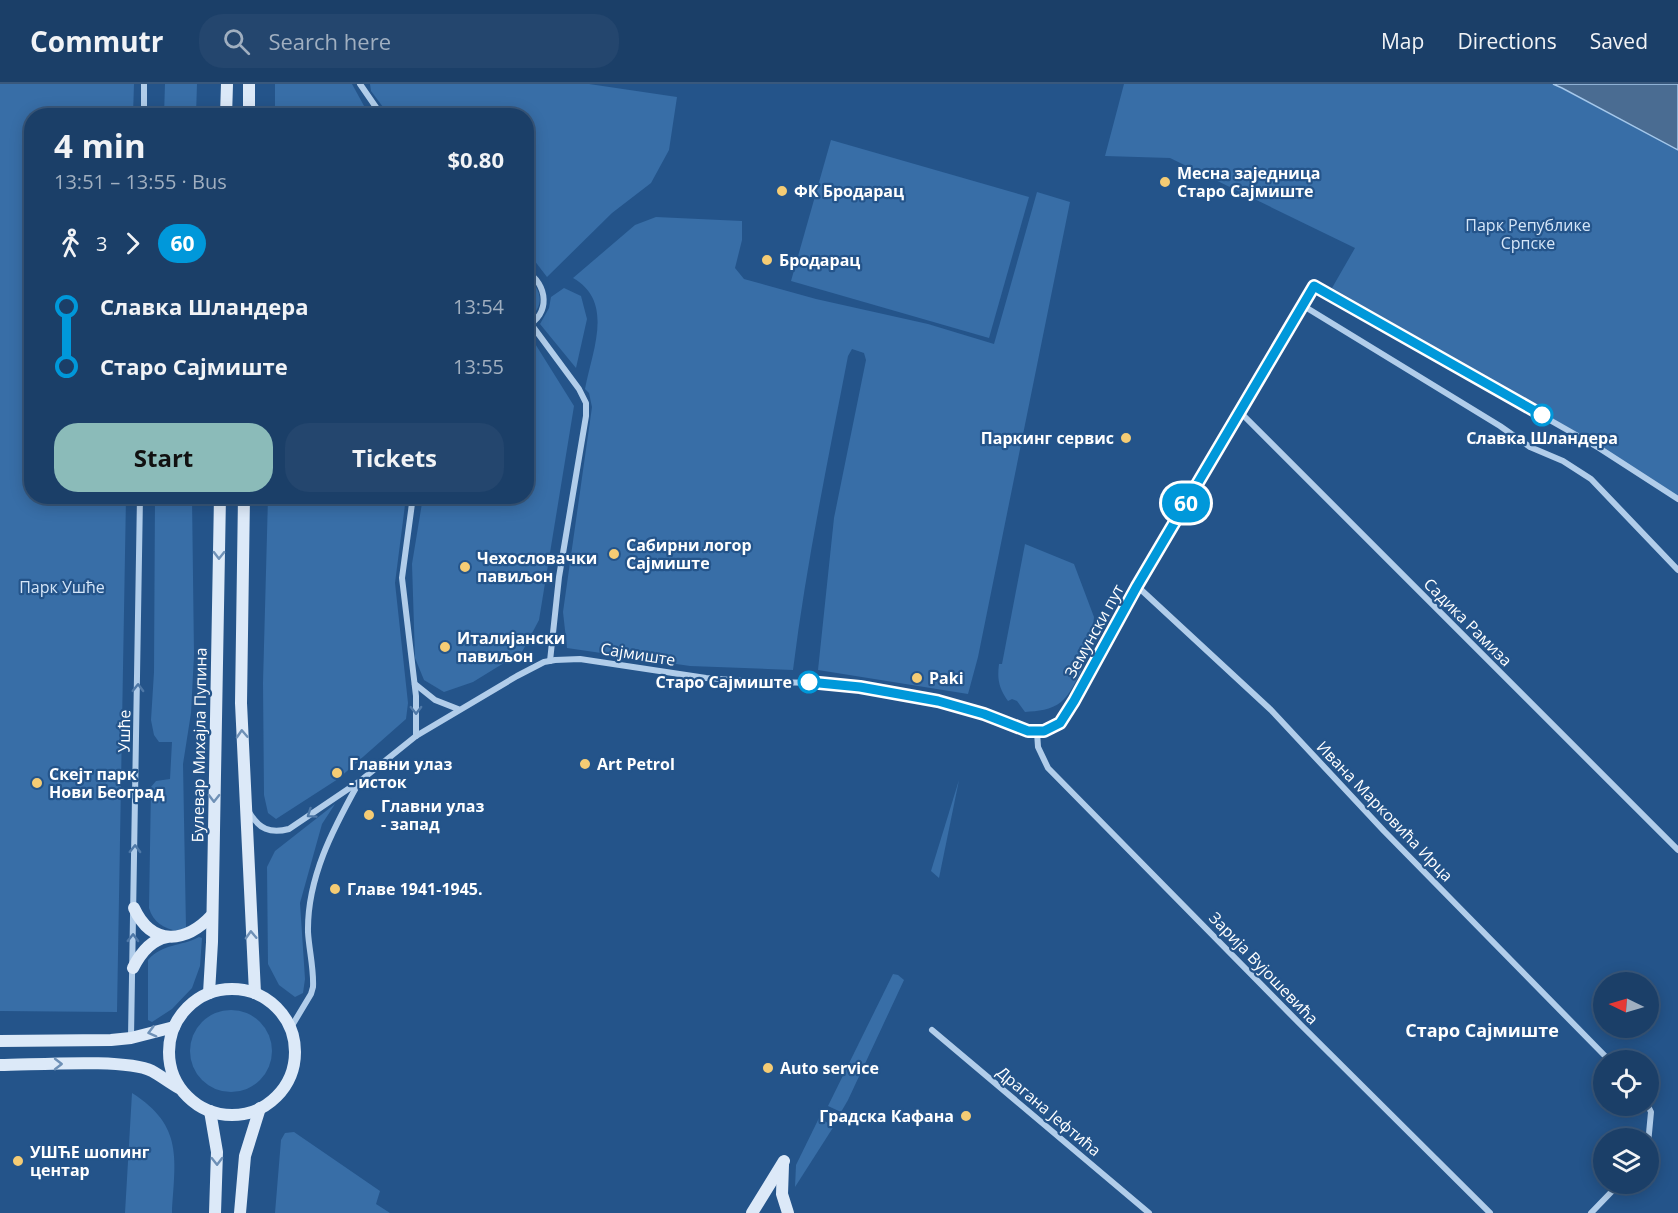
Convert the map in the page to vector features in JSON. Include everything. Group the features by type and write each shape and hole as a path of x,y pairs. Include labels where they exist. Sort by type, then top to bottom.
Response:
{"main road":[{"path":"226,108 227,84"},
{"path":"249,84 249,108"},
{"name":"Булевар Михајла Пупина","path":"209,993 220,504"},
{"path":"244,504 241,703 255,993"},
{"path":"134,908 147,928 163,936 172,937"},
{"path":"133,968 152,943 162,938 180,936 197,930 212,915"},
{"path":"237,989 255,993 276,1007 290,1029 294,1058 289,1077 278,1095 260,1108 240,1114 210,1110 191,1099 177,1082 169,1049 174,1027 188,1007 209,993 237,989"},
{"path":"0,1041 111,1040 131,1038 174,1027"},
{"path":"0,1065 134,1067 150,1071 183,1091"},
{"path":"240,1213 245,1156 260,1108"},
{"path":"210,1110 217,1152 215,1213"},
{"path":"752,1213 784,1161 782,1194 788,1213"}],"street":[{"path":"144,84 144,108"},
{"path":"360,84 376,108"},
{"path":"534,277 539,281 544,296 540,315 534,320"},
{"name":"Земунски пут","path":"1037,732 1050,729 1063,718 1137,586 1314,286 1599,448 1678,499"},
{"path":"1302,305 1500,426 1530,447 1563,461 1591,479 1678,570"},
{"path":"534,331 579,389 586,403 586,416 559,577 550,661"},
{"name":"Садика Рамиза","path":"1240,412 1678,850"},
{"name":"Ушће","path":"131,1038 140,504"},
{"path":"412,504 402,578 406,630 415,683 416,736"},
{"name":"Ивана Марковића Ирца","path":"1137,586 1271,710 1384,831 1599,1050"},
{"name":"Сајмиште","path":"246,807 259,826 272,831 289,829 360,781 416,736 522,673 550,661 583,659 706,678 757,682 827,683 938,701 971,710 1021,729 1037,732"},
{"path":"415,683 435,700 458,709"},
{"name":"Зарија Вујошевића","path":"1037,732 1038,747 1048,768 1490,1213"},
{"name":"Сајмиште","path":"290,1029 313,987 308,921 319,866 331,836 360,781"},
{"name":"Драгана Јефтића","path":"932,1030 1149,1213"},
{"path":"1591,1213 1609,1194"}],"green space":[{"name":"Парк Ушће","path":"0,84 134,84 133,108 24,108 24,504 126,504 117,1012 0,1011"},
{"path":"165,84 197,84 196,108 164,108"},
{"path":"275,84 352,84 365,108 275,108"},
{"path":"370,84 589,84 677,97 669,150 651,183 612,213 547,277 534,260 534,108 384,108 371,91"},
{"name":"Парк Републике Српске","path":"1124,84 1553,84 1678,150 1678,496 1452,357 1332,288 1355,248 1170,158 1105,156"},
{"path":"831,140 1029,197 989,338 791,281"},
{"path":"1037,192 1070,202 978,657 968,694 818,670 834,518 866,360 864,353 852,349 848,356 818,513 793,670 690,666 567,648 563,612 592,407 589,393 585,389 597,328 594,300 586,288 573,278 635,225 656,217 742,221 742,240 735,268 744,279 816,299 928,324 994,344"},
{"path":"534,285 540,299 534,314"},
{"path":"564,288 581,296 587,319 576,368 540,324 549,308 551,297"},
{"path":"534,342 574,406 539,620 522,652 473,682 444,692 424,680 415,658 412,564 422,504 534,504"},
{"path":"155,504 192,504 194,655 191,713 183,764 186,928 178,931 160,924 153,917 149,908 151,787 156,781 170,779 172,742 159,742 154,735 151,720 154,672"},
{"path":"268,504 405,504 395,583 408,703 406,719 338,779 276,819 268,813 264,795 263,683"},
{"path":"1025,544 1074,564 1094,617 1093,626 1097,637 1066,697 1057,705 1049,708 1025,712 1017,701 1012,699 1008,701 999,684 998,675"},
{"path":"959,780 939,878 931,871"},
{"path":"335,804 322,824 300,903 305,979 303,993 295,997 279,985 268,964 267,867 275,851"},
{"path":"202,938 200,966 192,988 172,1009 152,1022 148,1020 148,960 166,948"},
{"path":"893,974 904,980 841,1112 828,1106"},
{"path":"231,1010 247,1013 260,1022 269,1035 272,1051 269,1067 260,1080 247,1089 231,1092 215,1089 202,1080 193,1067 190,1051 193,1035 202,1022 215,1013"},
{"path":"132,1093 149,1105 161,1118 173,1145 172,1213 125,1213"},
{"path":"819,1118 834,1126 795,1187 796,1165"},
{"path":"294,1132 380,1191 376,1204 390,1213 275,1213 281,1140 285,1133"}],"shaded area":[{"path":"1553,84 1678,84 1678,150 1562,88"}],"bus line":[{"name":"60","path":"809,682 860,687 938,701 984,714 1028,731 1044,731 1060,723 1137,586 1314,286 1542,415"}],"place":[{"name":"Месна заједница Старо Сајмиште","path":"1165,182"},
{"name":"ФК Бродарац","path":"782,191"},
{"name":"Бродарац","path":"767,260"},
{"name":"Славка Шландера","path":"1542,415"},
{"name":"Паркинг сервис","path":"1126,438"},
{"name":"Сабирни логор Сајмиште","path":"614,554"},
{"name":"Чехословачки павиљон","path":"465,567"},
{"name":"Италијански павиљон","path":"445,647"},
{"name":"Paki","path":"917,678"},
{"name":"Старо Сајмиште","path":"809,682"},
{"name":"Art Petrol","path":"585,764"},
{"name":"Главни улаз - исток","path":"337,773"},
{"name":"Скејт парк Нови Београд","path":"37,783"},
{"name":"Главни улаз - запад","path":"369,815"},
{"name":"Главе 1941-1945.","path":"335,889"},
{"name":"Auto service","path":"768,1068"},
{"name":"Градска Кафана","path":"966,1116"},
{"name":"УШЋЕ шопинг центар","path":"18,1161"}],"district":[{"name":"Старо Сајмиште","path":"1482,1030"}]}
